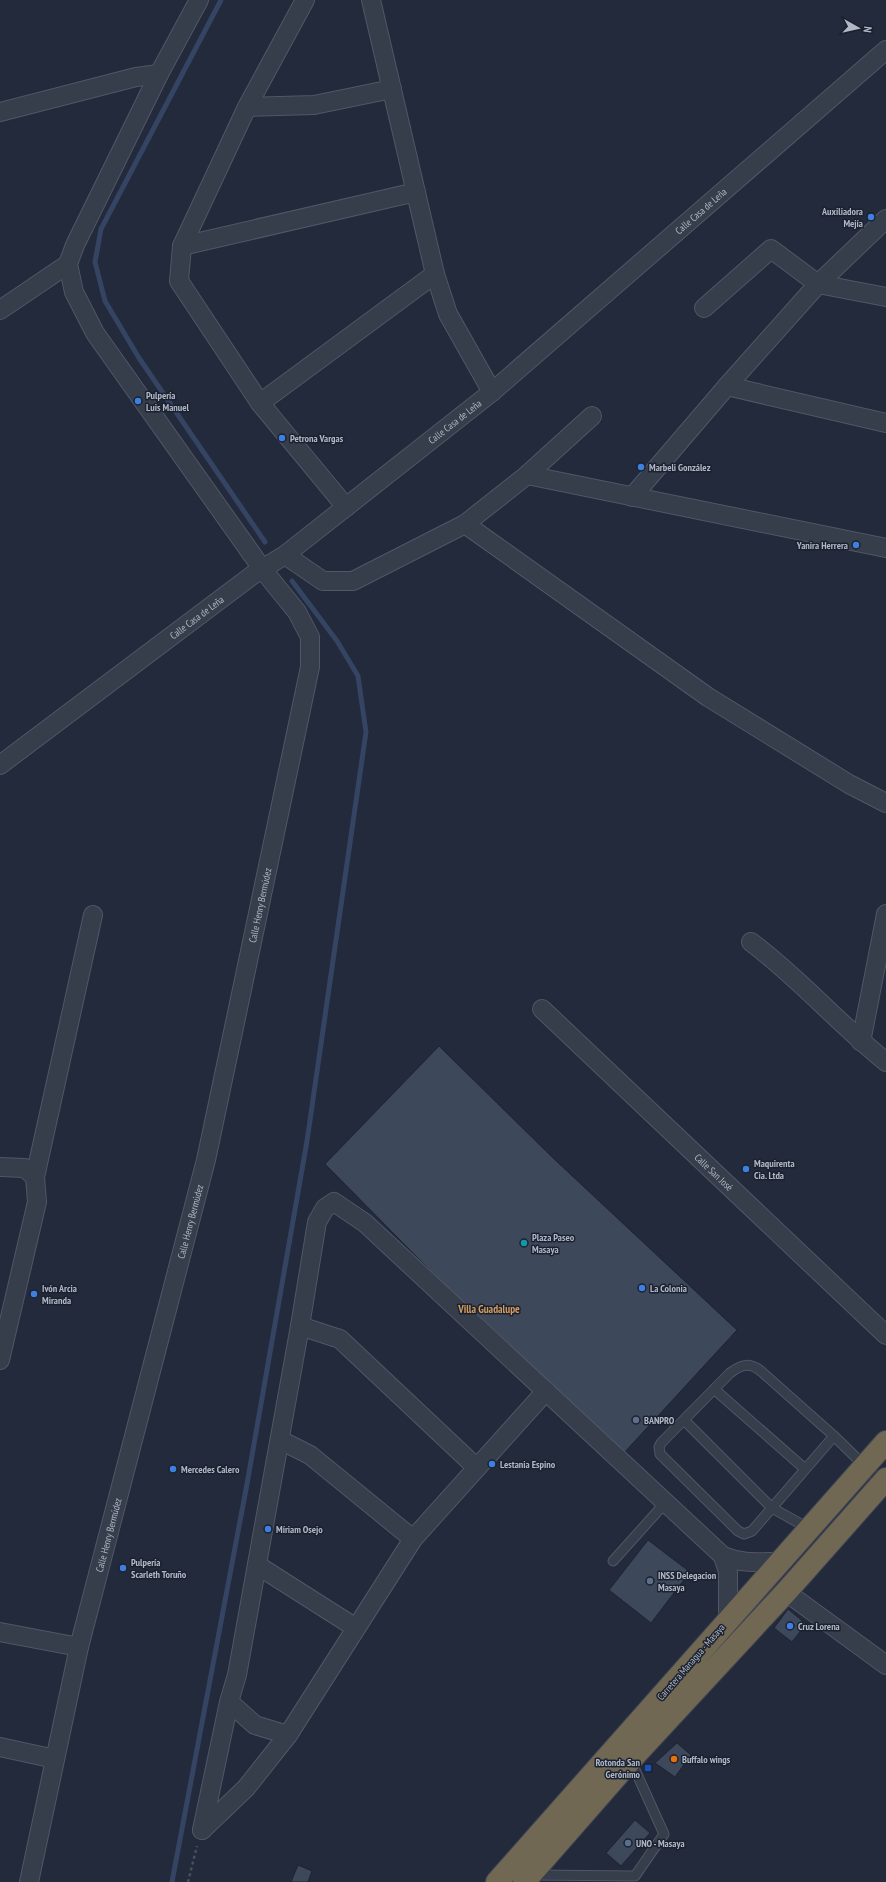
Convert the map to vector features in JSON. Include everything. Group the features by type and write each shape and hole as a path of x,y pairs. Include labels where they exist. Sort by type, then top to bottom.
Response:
{"highway":[{"name":"Carretera Managua - Masaya","path":"497,1882 808,1528 886,1442"},
{"name":"Carretera Managua - Masaya","path":"527,1878 631,1760 786,1592 884,1481"}],"street":[{"path":"0,310 68,264 75,245 159,74 199,0"},
{"path":"305,0 246,107 182,246 179,281 260,403 346,507"},
{"path":"371,0 434,274 448,314 492,392"},
{"name":"Calle Casa de Leña","path":"0,765 248,579 285,555 492,392 886,50"},
{"path":"0,112 136,77 159,74"},
{"path":"246,107 314,105 392,89"},
{"path":"182,246 416,192"},
{"path":"632,497 727,386 818,284 886,219"},
{"path":"704,308 771,249 818,284 886,297"},
{"name":"Calle Henry Bermúdez","path":"29,1882 79,1647 206,1160 310,667 310,637 297,612 263,570 95,333 74,292 68,264"},
{"path":"260,403 434,274"},
{"path":"727,386 886,423"},
{"path":"285,555 322,581 353,581 465,524 527,475 592,416"},
{"path":"527,475 886,548"},
{"path":"465,524 708,697 849,784 886,803"},
{"path":"861,1042 886,914"},
{"path":"0,1360 37,1202 35,1177 93,915"},
{"path":"751,942 769,956 861,1042 886,1062"},
{"name":"Calle San José","path":"542,1009 886,1335"},
{"path":"0,1167 25,1168 35,1177"},
{"path":"202,1830 229,1702 237,1675 280,1440 317,1222 325,1208 334,1202 365,1223 723,1556 745,1563 779,1562"},
{"path":"300,1326 340,1340 477,1468"},
{"path":"202,1830 246,1788 288,1735 413,1540 546,1391"},
{"path":"280,1440 310,1455 413,1540"},
{"path":"723,1556 728,1572 728,1620"},
{"path":"257,1565 356,1628"},
{"path":"786,1592 886,1665"},
{"path":"0,1632 79,1647"},
{"path":"229,1702 255,1726 288,1735"},
{"path":"0,1746 55,1759"}],"lane":[{"path":"834,1436 752,1531 744,1534 738,1531 660,1454 659,1447 661,1443 714,1389 738,1367 747,1364 755,1366 834,1436 864,1467 884,1481"},
{"path":"714,1389 805,1469"},
{"path":"684,1420 772,1508 808,1528"},
{"path":"613,1561 666,1502"},
{"path":"527,1878 635,1876 664,1834 631,1760"}],"path":[{"path":"188,1882 202,1830"}],"building":[{"name":"Plaza Paseo Masaya","path":"439,1046 552,1157 737,1330 623,1454 481,1322 325,1164"},
{"name":"INSS Delegacion Masaya","path":"648,1540 690,1572 651,1623 609,1590"},
{"name":"Cruz Lorena","path":"788,1609 806,1624 792,1642 774,1628"},
{"name":"Buffalo wings","path":"677,1743 691,1755 675,1777 655,1763"},
{"name":"UNO - Masaya","path":"635,1820 650,1833 621,1866 606,1853"},
{"path":"298,1865 312,1871 308,1882 291,1882"}],"waterway":[{"path":"221,0 101,229 95,262 105,301 139,358 265,542"},
{"path":"172,1882 247,1484 307,1141 366,732 358,676 337,641 292,581"}],"place":[{"name":"Auxiliadora Mejía","path":"871,217"},
{"name":"Pulpería Luis Manuel","path":"138,401"},
{"name":"Petrona Vargas","path":"282,438"},
{"name":"Marbeli González","path":"641,467"},
{"name":"Yanira Herrera","path":"856,545"},
{"name":"Maquirenta Cia. Ltda","path":"746,1169"},
{"name":"Plaza Paseo Masaya","path":"524,1243"},
{"name":"La Colonia","path":"642,1288"},
{"name":"Ivón Arcia Miranda","path":"34,1294"},
{"name":"BANPRO","path":"636,1420"},
{"name":"Lestania Espino","path":"492,1464"},
{"name":"Mercedes Calero","path":"173,1469"},
{"name":"Míriam Osejo","path":"268,1529"},
{"name":"Pulpería Scarleth Toruño","path":"123,1568"},
{"name":"INSS Delegacion Masaya","path":"650,1581"},
{"name":"Cruz Lorena","path":"790,1626"},
{"name":"Buffalo wings","path":"674,1759"},
{"name":"Rotonda San Gerónimo","path":"648,1768"},
{"name":"UNO - Masaya","path":"628,1843"}],"district":[{"name":"Villa Guadalupe","path":"489,1309"}]}
